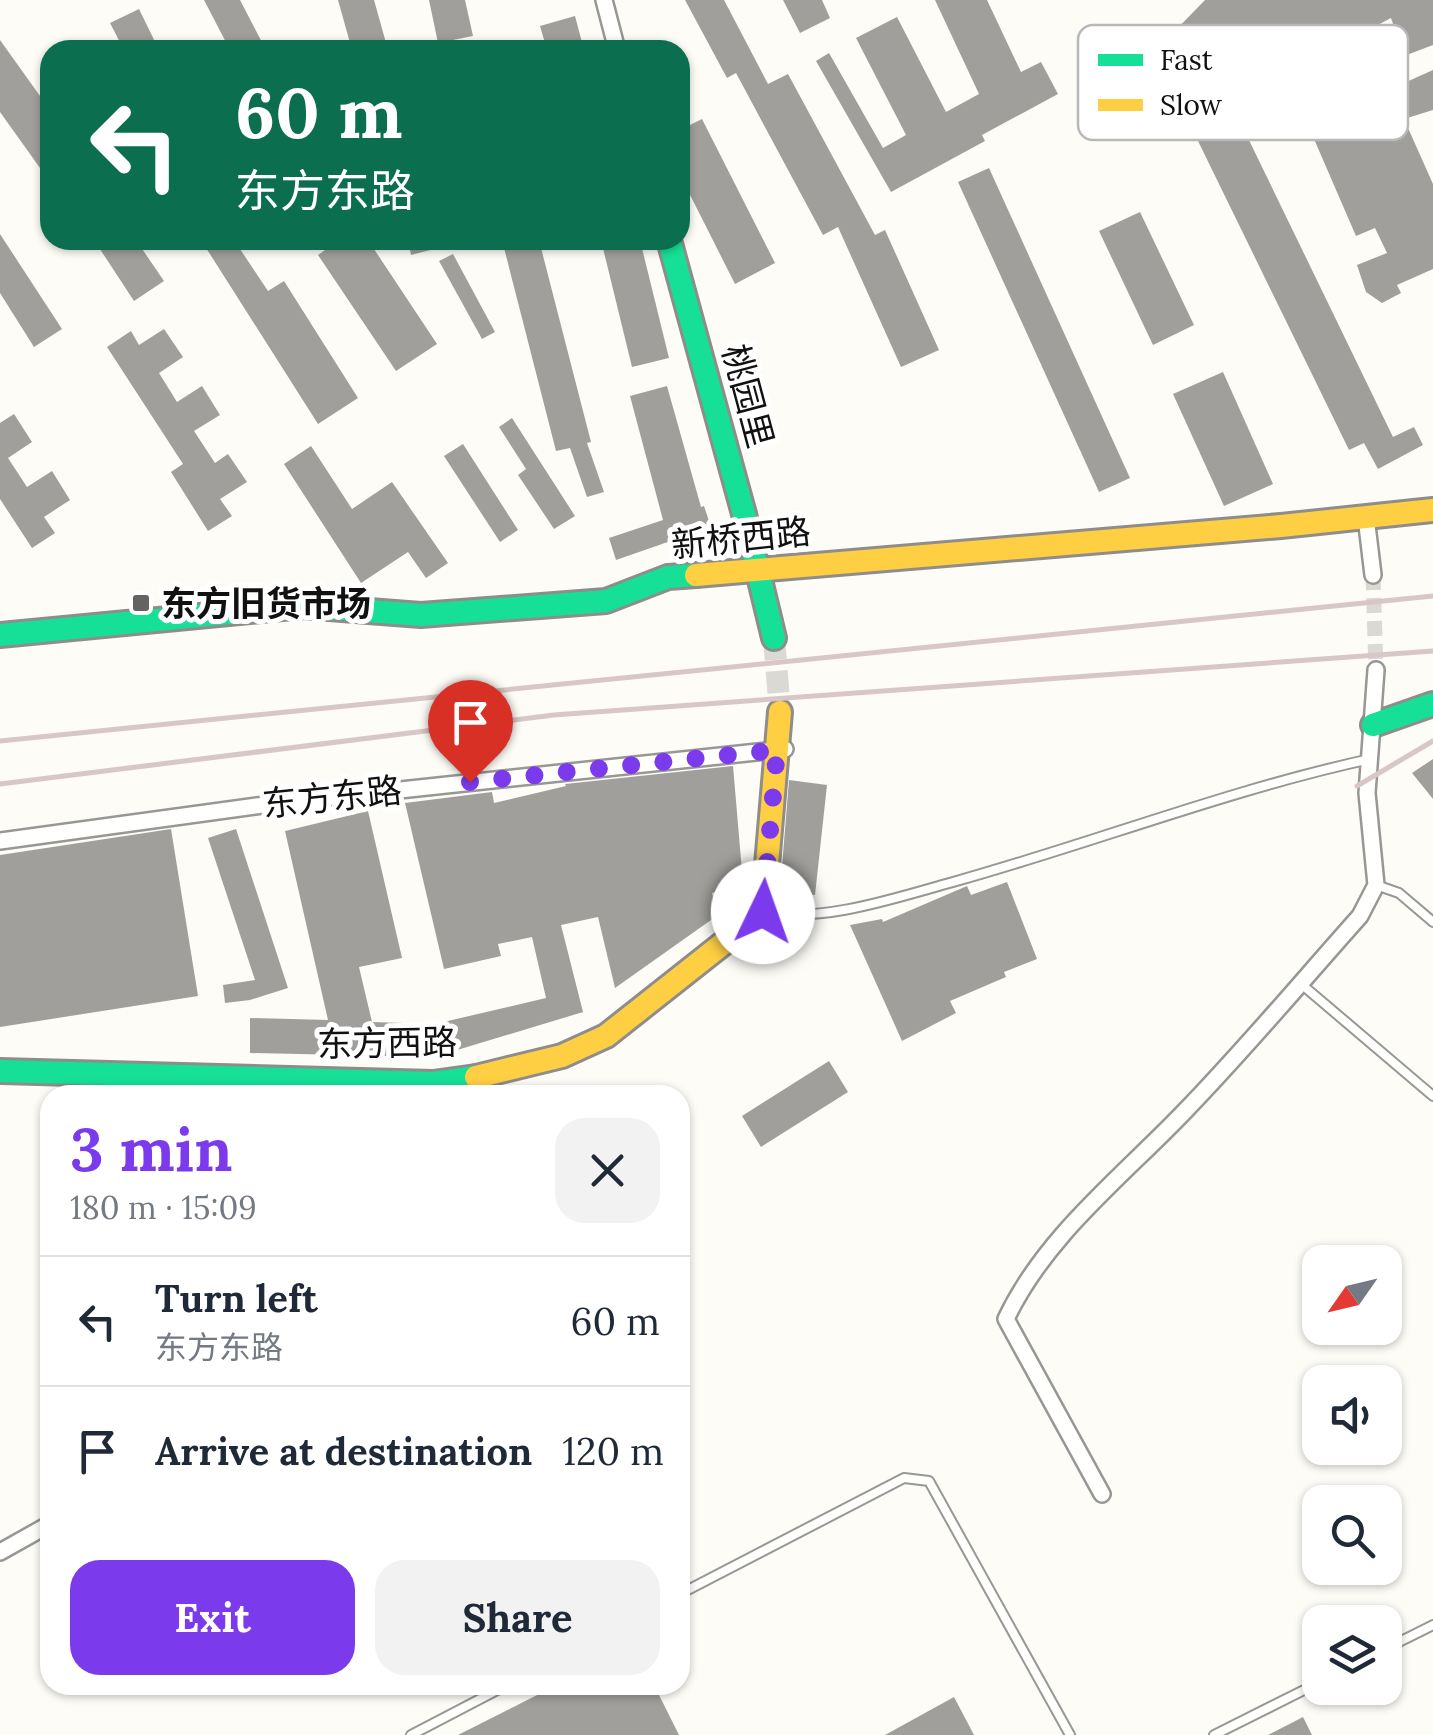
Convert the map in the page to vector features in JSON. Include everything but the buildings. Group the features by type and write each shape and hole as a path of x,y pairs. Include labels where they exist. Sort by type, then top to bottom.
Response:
{"street":[{"path":"604,0 615,40"},
{"name":"桃园里","path":"672,250 758,570"},
{"name":"新桥西路","path":"0,635 302,606 421,616 606,601 668,578 1433,510"},
{"path":"1366,517 1372,576"},
{"path":"758,570 774,638"},
{"path":"1102,1494 1006,1318 1019,1290 1063,1234 1187,1109 1360,916 1376,885 1367,812 1376,670"},
{"path":"1373,725 1433,704"},
{"path":"763,912 781,749 780,712"},
{"name":"东方东路","path":"0,842 278,803 781,749"},
{"name":"东方西路","path":"0,1071 433,1083 496,1074 562,1056 606,1036 763,912"},
{"path":"0,1552 40,1530"}],"lane":[{"path":"763,912 789,917 881,902 1019,864 1305,773 1370,759"},
{"path":"1376,885 1399,893 1433,922"},
{"path":"1300,983 1433,1096"},
{"path":"690,1589 904,1478 930,1481 1070,1735"},
{"path":"1402,1640 1433,1625"},
{"path":"1214,1735 1302,1691"},
{"path":"411,1735 487,1695"}],"tunnel":[{"path":"1373,575 1376,670"},
{"path":"774,638 780,712"}],"railway":[{"path":"0,741 1433,596"},
{"path":"0,784 554,715 1433,651"},
{"path":"1357,786 1433,741"}],"traffic: fast":[{"path":"672,250 774,638"},
{"path":"0,635 303,606 421,615 606,601 668,577 696,575"},
{"path":"1373,725 1433,704"},
{"path":"0,1071 433,1083 476,1077"}],"traffic: slow":[{"path":"696,575 1433,510"},
{"path":"476,1077 562,1056 606,1036 763,912 780,712"}],"place":[{"name":"东方旧货市场","path":"141,603"}],"route":[{"path":"470,782 777,750 763,912"}]}
